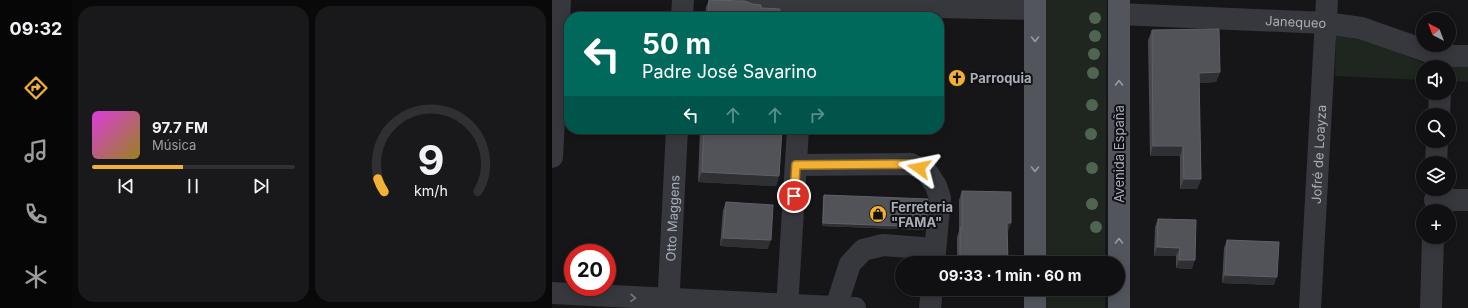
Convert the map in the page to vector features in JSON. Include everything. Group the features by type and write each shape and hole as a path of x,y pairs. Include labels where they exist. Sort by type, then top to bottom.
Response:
{"main road":[{"path":"1035,4 1035,256"},
{"name":"Avenida España","path":"1119,7 1119,308"},
{"path":"1035,296 1035,308"}],"street":[{"path":"552,157 555,39 560,0"},
{"path":"682,12 683,0"},
{"path":"750,0 842,7 1035,4"},
{"name":"Jofré de Loayza","path":"1310,308 1327,0"},
{"name":"Janequeo","path":"1119,7 1326,23 1361,28 1439,60"},
{"name":"Janequeo","path":"1446,60 1468,56"},
{"name":"Otto Maggens","path":"669,304 677,134"},
{"path":"788,306 798,134"},
{"path":"552,293 669,304 845,308 850,264 863,250 883,245 935,256 940,198 936,186 927,172 911,164 796,165"},
{"path":"1435,200 1468,200"},
{"path":"1431,308 1433,244"},
{"path":"930,308 931,296"}],"shaded area":[{"path":"1045,0 1107,0 1105,256 1046,256"},
{"path":"1336,34 1362,38 1416,60 1416,80 1335,76"},
{"path":"1456,65 1468,66 1468,82 1456,81"},
{"path":"1046,296 1105,296 1105,308 1046,308"}],"building":[{"path":"709,0 745,1 752,4 761,5 761,8 780,9 780,12 708,12"},
{"path":"1219,29 1220,72 1199,73 1201,179 1184,179 1183,146 1153,146 1152,30"},
{"path":"704,134 782,134 779,176 702,172"},
{"path":"962,191 1011,192 1011,223 1007,223 1008,256 960,256 960,228 962,228"},
{"name":"Ferreteria \"FAMA\"","path":"824,195 928,199 926,227 823,223"},
{"path":"726,202 773,205 771,240 723,238"},
{"path":"1158,219 1196,220 1195,260 1179,260 1180,248 1157,247"},
{"path":"1227,240 1279,242 1277,277 1225,275"}],"place":[{"name":"Parroquia","path":"957,78"},
{"name":"Ferreteria \"FAMA\"","path":"878,214"}],"route":[{"path":"794,196 796,165 911,164 919,168"}]}
